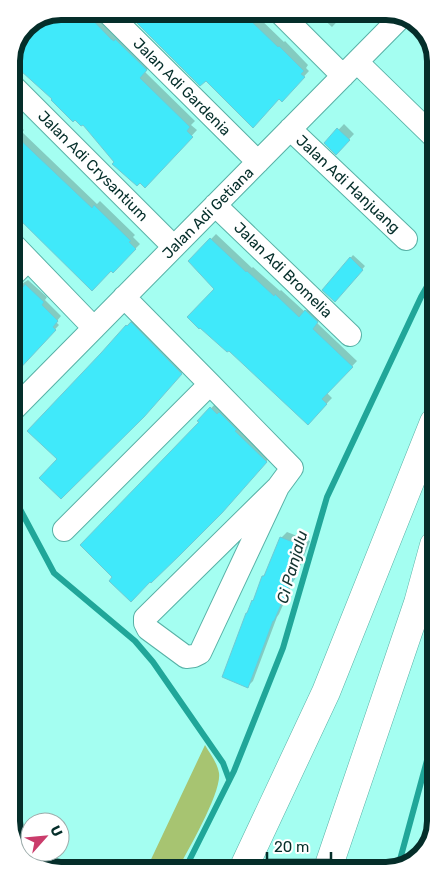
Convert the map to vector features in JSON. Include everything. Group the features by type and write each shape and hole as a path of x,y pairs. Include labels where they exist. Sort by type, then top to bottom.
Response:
{"highway":[{"path":"246,862 326,692 427,440"},
{"path":"330,862 418,603 427,570"}],"street":[{"name":"Jalan Adi Gardenia","path":"115,20 258,162"},
{"path":"289,20 427,132"},
{"name":"Jalan Adi Getiana","path":"20,403 397,22"},
{"name":"Jalan Adi Crysantium","path":"20,92 174,247"},
{"name":"Jalan Adi Hanjuang","path":"290,130 406,239"},
{"name":"Jalan Adi Bromelia","path":"215,205 350,335"},
{"path":"20,252 94,328"},
{"path":"20,268 28,260"},
{"path":"124,297 292,468 278,487 145,618 148,629 186,657 200,653 278,487"},
{"path":"64,530 210,384"}],"green space":[{"path":"205,745 219,773 219,782 210,807 182,862 150,862"}],"building":[{"path":"61,20 93,20 111,39 114,41 115,39 147,70 140,78 190,127 187,131 193,137 145,188 140,183 137,186 112,164 114,162 83,125 81,126 75,120 73,122 52,99 20,70 21,50 24,43 34,30 45,23"},
{"path":"134,20 250,20 304,71 301,74 305,77 282,102 279,99 253,128 206,81 200,86"},
{"path":"337,128 350,140 336,155 324,143"},
{"path":"20,140 92,208 94,205 131,241 129,242 136,249 92,291 20,220"},
{"path":"210,238 246,272 274,296 275,294 299,317 305,310 318,322 313,329 353,367 322,399 327,404 308,425 229,351 227,352 187,317 214,289 188,261"},
{"path":"350,257 363,270 335,302 322,290"},
{"path":"25,284 44,302 42,305 58,321 53,327 56,330 20,369 20,286 23,287"},
{"path":"131,322 182,374 144,417 61,499 39,478 57,459 27,431 126,325"},
{"path":"210,407 217,414 219,412 237,430 235,431 267,462 222,513 131,602 109,581 112,577 80,545 199,422 197,421"},
{"path":"280,537 306,547 273,621 248,688 222,677 246,613"}],"waterway":[{"name":"Ci Panjalu","path":"188,862 234,771 283,648 327,497 427,286"},
{"path":"20,509 54,573 135,641 153,662 223,763 229,779"},
{"path":"400,859 427,760"}]}
